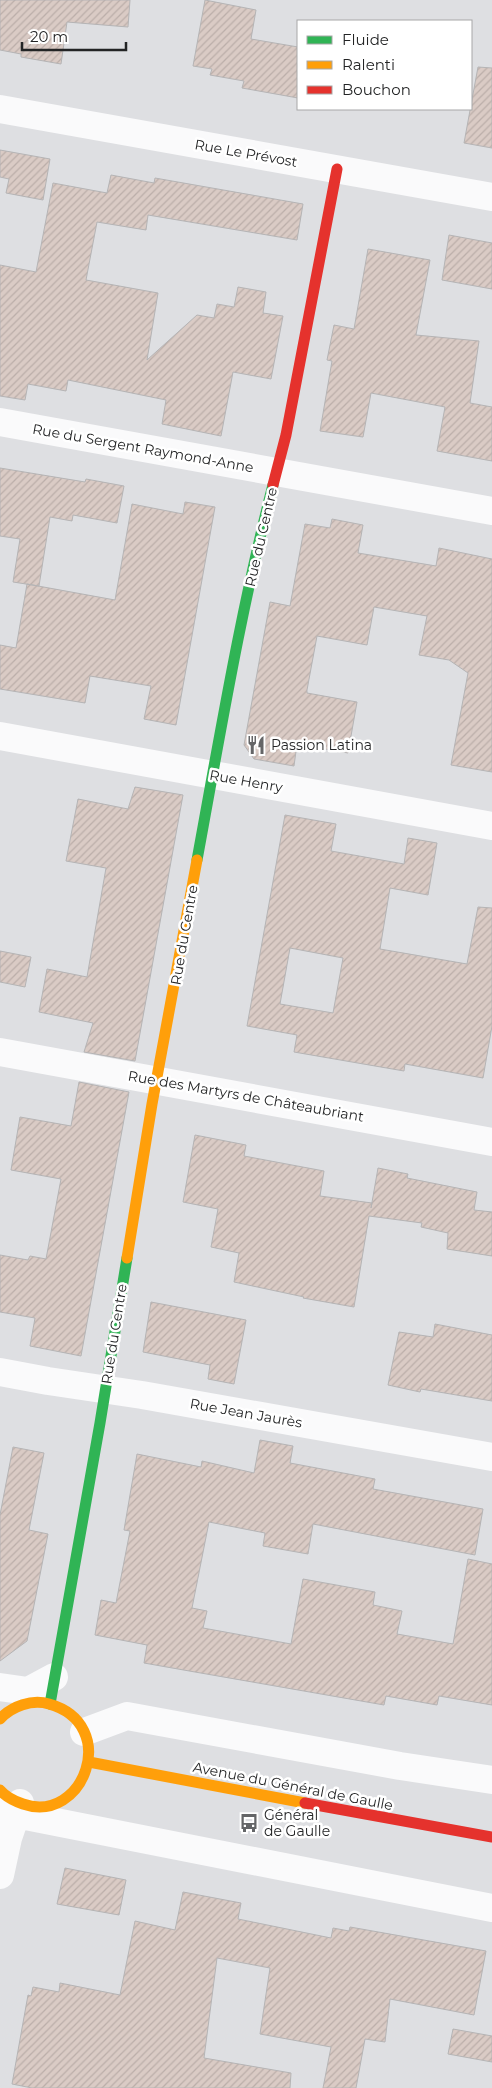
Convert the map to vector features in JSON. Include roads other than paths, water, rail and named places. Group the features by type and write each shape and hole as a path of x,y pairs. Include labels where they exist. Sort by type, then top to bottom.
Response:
{"street":[{"name":"Rue Le Prévost","path":"0,109 492,197"},
{"name":"Rue du Centre","path":"50,1704 157,1080 213,775 262,523 286,434 337,169"},
{"name":"Rue du Sergent Raymond-Anne","path":"0,422 492,511"},
{"name":"Rue Henry","path":"0,736 492,826"},
{"name":"Rue des Martyrs de Châteaubriant","path":"0,1052 492,1142"},
{"name":"Rue Jean Jaurès","path":"0,1372 492,1457"},
{"path":"0,1686 28,1691 54,1677"},
{"path":"0,1719 17,1706 33,1702 50,1704 64,1709 76,1719 84,1732 89,1746 89,1762 84,1777 74,1791 61,1801 48,1806 9,1805"},
{"path":"84,1732 127,1716 400,1766 492,1780"},
{"name":"Avenue du Général de Gaulle","path":"89,1762 388,1820 492,1837"},
{"path":"0,1875 8,1838 9,1805"},
{"path":"9,1805 492,1908"}],"place":[{"name":"Passion Latina","path":"256,745"},
{"name":"Général de Gaulle","path":"249,1823"}]}
